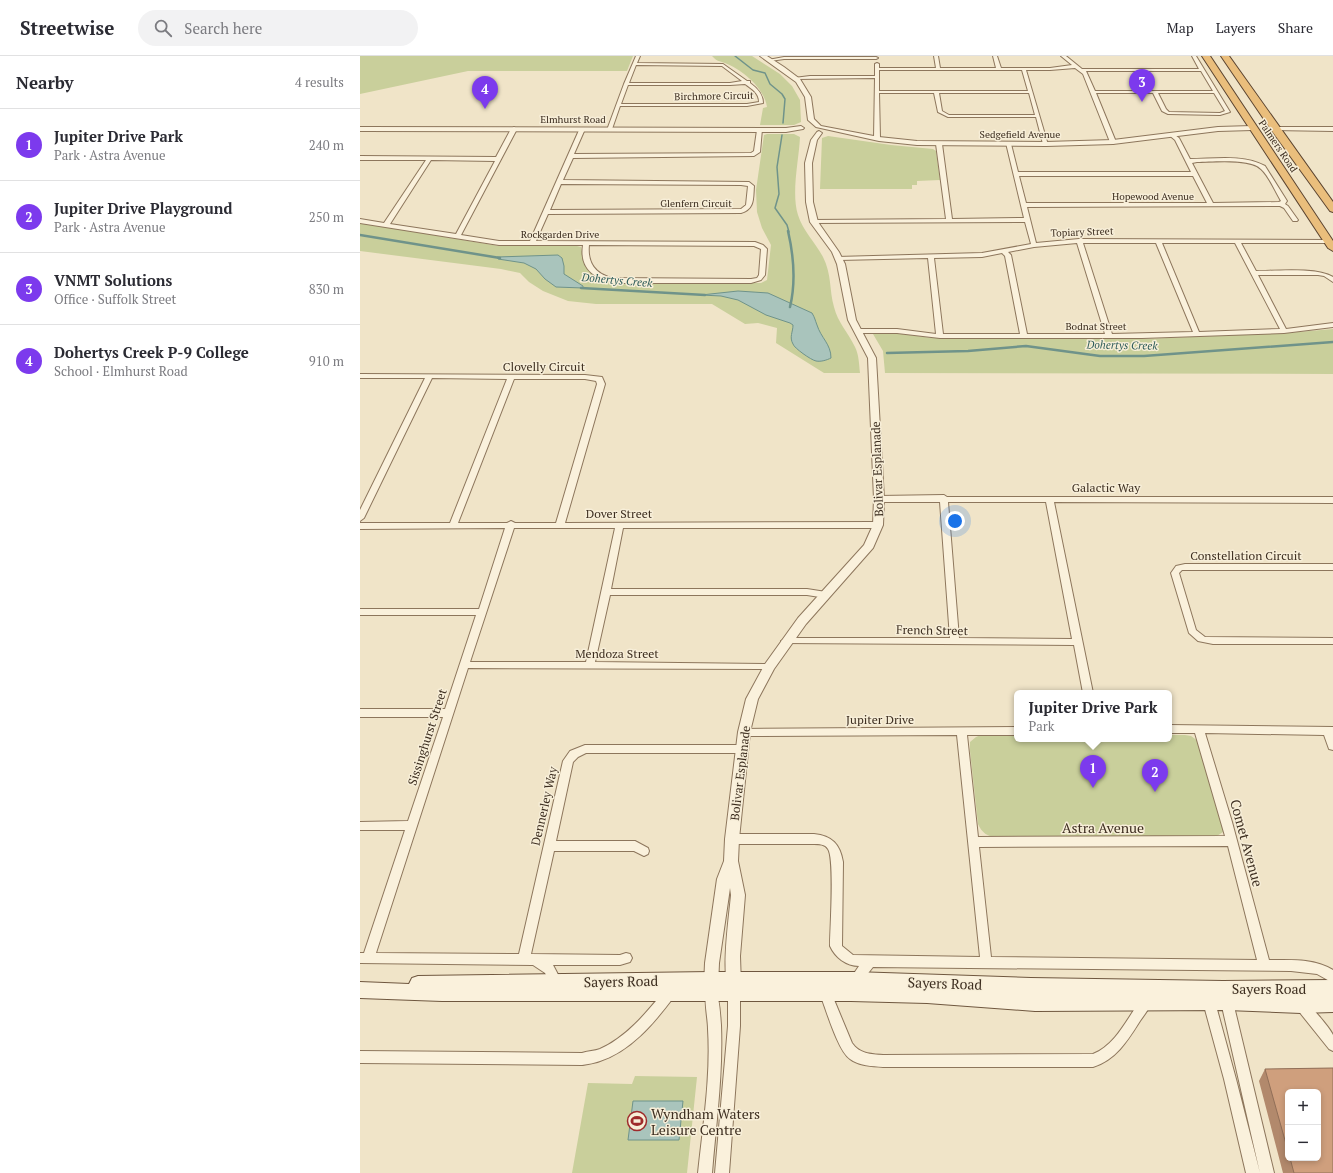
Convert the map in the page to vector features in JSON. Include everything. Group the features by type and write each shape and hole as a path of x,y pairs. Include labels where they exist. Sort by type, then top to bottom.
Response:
{"highway":[{"name":"Palmers Road","path":"1206,56 1253,130 1331,244"},
{"name":"Palmers Road","path":"1225,56 1275,129 1333,209"},
{"path":"1253,130 1275,129"}],"main road":[{"name":"Sayers Road","path":"557,988 669,994 711,986"},
{"name":"Sayers Road","path":"366,990 442,993 557,988 711,986 1031,986 1216,995 1301,1005 1333,1004"},
{"name":"Sayers Road","path":"734,986 826,994 853,987 927,995 1035,1002 1146,1002 1216,995 1333,988"}],"street":[{"path":"609,129 638,56"},
{"path":"763,56 796,78 808,95 812,106 811,120 805,132 812,144"},
{"path":"936,56 938,70"},
{"path":"995,56 999,70"},
{"path":"1063,56 1080,68 1113,142"},
{"path":"1155,92 1164,110 1168,113 1227,113 1228,111 1194,56"},
{"path":"770,60 784,58 876,57 877,138"},
{"name":"Birchmore Circuit","path":"619,105 747,105 761,103 755,89 748,82 723,65 635,64"},
{"path":"877,69 1024,70 1080,68 1202,70"},
{"path":"1024,70 1046,144"},
{"path":"796,78 877,77"},
{"path":"626,84 730,84 748,82"},
{"path":"877,92 1030,92"},
{"path":"936,92 940,112 948,116 1038,116"},
{"path":"1092,92 1216,92"},
{"path":"811,120 820,130"},
{"name":"Elmhurst Road","path":"360,129 786,130 805,132 820,130"},
{"path":"458,236 514,129"},
{"path":"532,243 558,182 572,156 582,129"},
{"path":"1275,129 1333,129"},
{"path":"572,156 752,155 757,152 760,130"},
{"name":"Sedgefield Avenue","path":"820,130 877,138 940,144 1046,144 1113,142 1203,131 1253,130"},
{"name":"Bolivar Esplanade","path":"734,986 734,935 738,895 731,861 732,839 741,749 752,699 768,667 786,642 869,546 878,525 879,499 873,366 869,349 850,316 843,272 838,258 814,221 809,202 808,184 812,144 820,130"},
{"path":"1172,135 1177,139 1211,205"},
{"path":"940,144 949,220"},
{"path":"1008,144 1017,174 1034,245"},
{"path":"360,158 499,159"},
{"path":"386,225 429,158"},
{"path":"1189,161 1246,161 1260,164 1284,201 1281,204 1286,207 1295,220"},
{"path":"1017,174 1196,174"},
{"name":"Glenfern Circuit","path":"546,212 741,212 746,211 749,208 752,186 741,182 558,182"},
{"name":"Hopewood Avenue","path":"1024,206 1281,204"},
{"path":"814,221 1028,220"},
{"name":"Rockgarden Drive","path":"360,221 499,243 587,243 752,244 761,246 764,249 762,275 757,280 619,280 600,277 591,270 585,252 587,243"},
{"path":"1079,241 1109,336"},
{"name":"Topiary Street","path":"838,258 982,255 1034,245 1079,241 1237,241 1331,244"},
{"path":"1158,241 1197,334"},
{"path":"1237,241 1284,331"},
{"path":"1003,251 1008,255 1024,336"},
{"path":"931,256 940,336"},
{"path":"1254,273 1318,273 1326,275 1333,280"},
{"name":"Bodnat Street","path":"858,331 897,331 940,336 1109,336 1284,331 1333,325"},
{"name":"Clovelly Circuit","path":"360,376 591,377 601,381 560,525"},
{"path":"360,518 429,376"},
{"path":"453,524 511,377"},
{"path":"944,498 955,642"},
{"name":"Galactic Way","path":"879,499 1333,500"},
{"path":"1049,499 1087,690"},
{"name":"Dover Street","path":"360,526 453,524 878,525"},
{"name":"Sissinghurst Street","path":"364,958 412,826 511,524"},
{"path":"590,666 620,525"},
{"name":"Constellation Circuit","path":"1333,567 1185,567 1179,568 1175,573 1192,632 1202,640 1333,641"},
{"path":"606,592 807,592 826,595"},
{"path":"360,612 482,612"},
{"name":"French Street","path":"786,642 1077,642"},
{"name":"Mendoza Street","path":"465,665 768,667"},
{"path":"360,713 449,713"},
{"path":"1172,729 1330,731 1333,746"},
{"name":"Comet Avenue","path":"1199,729 1227,822 1264,965"},
{"name":"Jupiter Drive","path":"744,732 1014,731"},
{"path":"962,732 986,962"},
{"name":"Dennerley Way","path":"529,959 549,846 568,761 574,754 585,749 741,749"},
{"path":"360,826 412,826"},
{"name":"Sayers Road","path":"732,839 818,839 830,844 836,853 837,862 835,942 837,949 855,961 1264,965 1312,967 1333,977"},
{"name":"Astra Avenue","path":"974,842 1231,841"},
{"path":"549,846 634,846 644,851"},
{"name":"Bolivar Esplanade","path":"711,986 724,879 731,861"},
{"name":"Sayers Road","path":"364,958 620,960 626,958"},
{"path":"529,959 549,969 557,988"},
{"path":"853,987 869,962"},
{"path":"705,1173 713,1074 714,1013 711,986"},
{"path":"722,1173 734,1026 734,986"},
{"name":"Sayers Road","path":"360,1057 582,1059 602,1054 621,1042 642,1026 669,994"},
{"path":"826,994 847,1047 851,1053 860,1059 883,1061 1097,1060 1105,1055 1116,1044 1146,1002"},
{"path":"1216,995 1230,1078 1253,1173"},
{"path":"1216,995 1267,1173"},
{"name":"Sayers Road","path":"1301,1005 1333,1045"}],"green space":[{"path":"360,56 633,56 627,71 468,71 360,94"},
{"path":"712,56 752,56 780,74 792,86 800,100 801,122 794,125 760,125 763,108 767,107 762,93 752,80 739,70 717,60"},
{"path":"794,134 800,137 795,187 798,215 800,221 826,264 832,300 836,313 856,350 859,360 860,373 824,373 776,343 777,328 758,323 745,324 712,304 596,304 568,301 543,291 529,282 520,273 501,269 360,251 360,223 499,246 577,246 581,247 584,261 591,274 609,282 761,283 767,280 771,245 762,228 757,212 756,190 764,135"},
{"path":"828,136 933,149 936,151 940,180 917,181 917,185 912,185 912,189 820,189 822,138"},
{"path":"1333,329 1333,374 885,373 883,351 873,334 895,333 932,338 1144,339 1286,333"},
{"path":"983,734 1014,734 1014,742 1172,742 1172,735 1191,736 1198,741 1225,827 1223,832 1214,838 997,838 990,836 981,830 978,824 970,751 970,742"},
{"name":"Wyndham Waters Leisure Centre","path":"635,1076 697,1077 687,1173 572,1173 588,1083 632,1084"}],"water":[{"path":"558,255 562,258 564,274 583,286 583,288 556,287 545,279 536,269 524,263 498,259 497,257"},
{"path":"738,291 768,293 812,313 819,330 828,345 831,358 824,361 816,361 799,351 794,346 792,341 791,337 793,325 790,323 766,315 738,300 721,296 701,295"},
{"path":"633,1101 683,1101 679,1140 628,1140"}],"building":[{"path":"1333,1068 1333,1173 1294,1173 1291,1161 1321,1161 1321,1089 1285,1089 1285,1140 1265,1069"}],"waterway":[{"path":"735,56 753,70 765,73 770,84 782,94 785,99 783,123"},
{"path":"782,135 777,167 779,194 775,208 787,225 789,232"},
{"path":"788,231 794,269 790,307"},
{"name":"Dohertys Creek","path":"360,235 500,258"},
{"name":"Dohertys Creek","path":"581,288 705,295"},
{"name":"Dohertys Creek","path":"887,353 968,351 1026,346 1100,356 1144,356 1333,342"}],"place":[{"name":"VNMT Solutions","path":"1142,102"},
{"name":"Dohertys Creek P-9 College","path":"485,109"},
{"name":"Jupiter Drive Park","path":"1093,788"},
{"name":"Jupiter Drive Playground","path":"1155,792"},
{"name":"Wyndham Waters Leisure Centre","path":"637,1121"}]}
